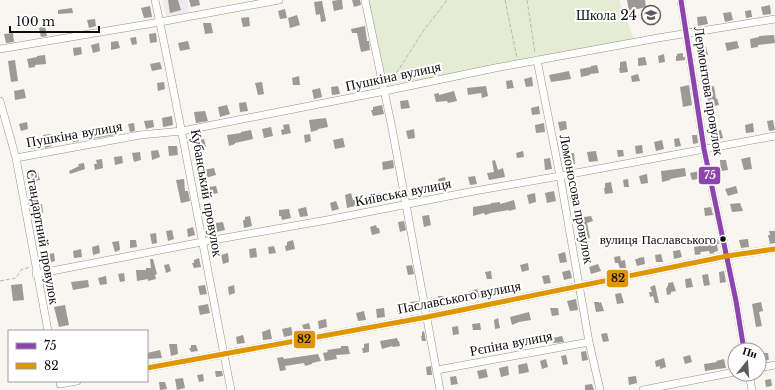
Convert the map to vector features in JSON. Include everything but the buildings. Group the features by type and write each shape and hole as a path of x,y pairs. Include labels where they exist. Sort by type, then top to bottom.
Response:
{"street":[{"name":"Кубанський провулок","path":"156,0 231,390"},
{"path":"0,49 279,0"},
{"path":"365,0 385,91 428,317 440,390"},
{"name":"Лермонтова провулок","path":"681,0 704,149 727,256 743,342"},
{"name":"Пушкіна вулиця","path":"16,158 140,135 182,131 518,63 651,39 775,19"},
{"name":"Ломоносова провулок","path":"537,60 560,176 589,342 600,390"},
{"name":"Стандартний провулок","path":"0,100 16,158 36,274 48,330"},
{"name":"Київська вулиця","path":"36,274 775,136"},
{"name":"Паславського вулиця","path":"148,368 428,317 727,256 775,249"},
{"name":"Рєпіна вулиця","path":"437,370 589,342"},
{"path":"643,390 727,374"},
{"path":"60,385 73,382"}],"path":[{"path":"385,91 424,30 447,0"},
{"path":"505,0 518,63"},
{"path":"527,0 537,60"},
{"path":"0,281 16,278 22,270 35,265"}],"shaded area":[{"path":"163,0 187,0 189,12 166,16"}],"green space":[{"path":"369,0 619,0 634,39 385,86"}],"transit line":[{"name":"75","path":"681,0 704,149 736,301 743,342"},
{"name":"82","path":"148,368 427,317 727,256 775,249"}],"place":[{"name":"Школа 24","path":"651,15"},
{"name":"вулиця Паславського","path":"723,239"}]}
